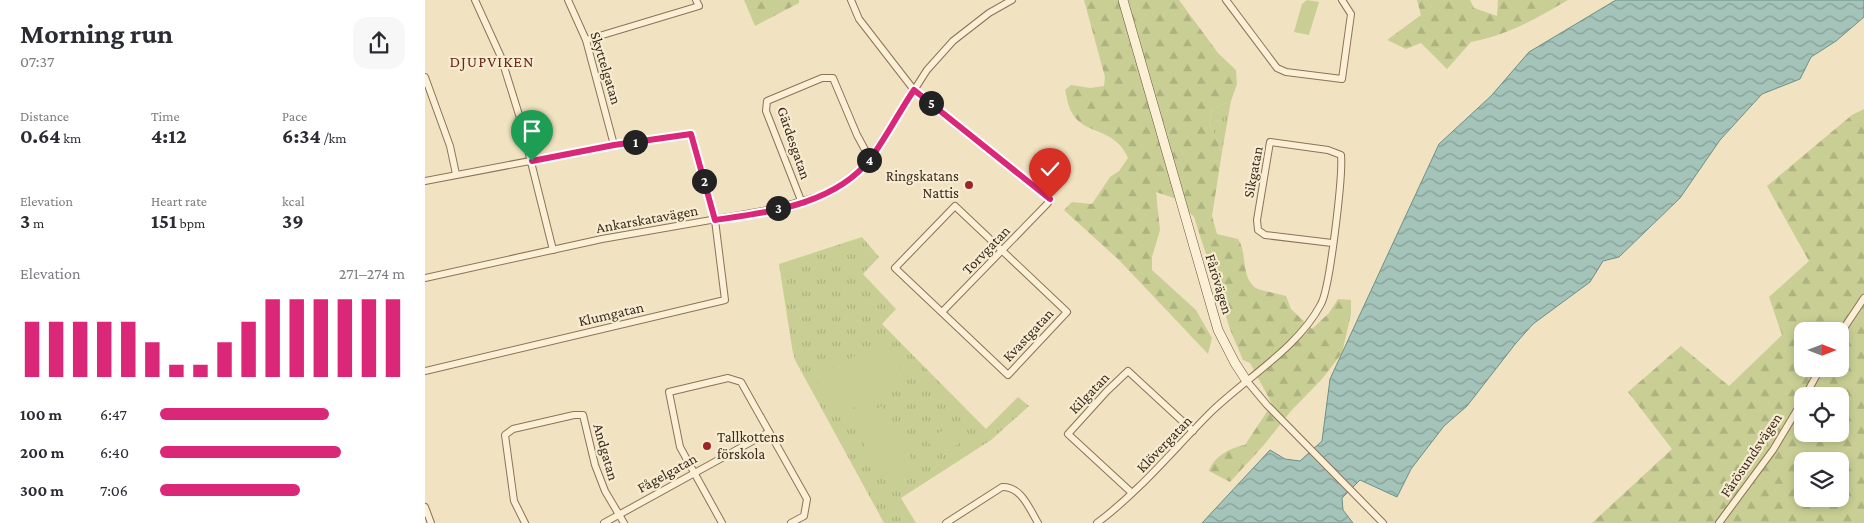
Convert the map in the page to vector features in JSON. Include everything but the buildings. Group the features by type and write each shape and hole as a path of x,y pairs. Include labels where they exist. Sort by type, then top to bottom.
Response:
{"street":[{"path":"475,0 501,57 532,161 553,250"},
{"name":"Skyttelgatan","path":"569,0 586,40 614,145"},
{"path":"586,40 699,6 696,0"},
{"path":"851,0 859,19 914,90"},
{"name":"Ankarskatavägen","path":"425,278 602,239 802,203 827,194 852,178 870,159 927,70 953,41 989,13 1013,0"},
{"name":"Fårövägen","path":"1123,0 1218,330 1246,380 1305,444 1383,523"},
{"path":"1226,0 1277,68 1286,72 1341,79 1351,14 1342,0"},
{"path":"425,77 450,146 456,174"},
{"name":"Gärdesgatan","path":"802,203 766,110 767,101 823,78 833,78 857,135 870,159"},
{"name":"Torvgatan","path":"914,90 1050,199 942,312"},
{"path":"425,181 614,145 691,134 715,220"},
{"name":"Sikgatan","path":"1246,380 1309,326 1323,302 1332,243 1342,164 1341,155 1328,150 1270,142 1257,220 1258,230 1265,235 1332,243"},
{"path":"942,312 895,268 955,206 1003,250"},
{"name":"Klumgatan","path":"425,371 725,300 715,220"},
{"name":"Kvastgatan","path":"942,312 1008,375 1067,312 1003,250"},
{"path":"1848,322 1864,298"},
{"name":"Kilgatan","path":"1132,494 1068,434 1107,391 1128,371 1193,431"},
{"path":"722,523 679,447 669,392 728,378 741,382 807,499 804,516 791,523"},
{"name":"Klövergatan","path":"1097,523 1132,494 1246,380"},
{"name":"Andgatan","path":"525,523 514,501 505,435 513,429 574,415 583,415 595,465 605,491 619,514"},
{"name":"Fårösundsvägen","path":"1719,523 1773,450 1794,415"},
{"name":"Fågelgatan","path":"603,523 769,432"},
{"path":"946,523 1002,487 1011,487 1018,492 1038,523"},
{"path":"425,507 431,523"},
{"path":"619,514 624,523"}],"green space":[{"path":"744,0 799,0 799,3 755,26"},
{"path":"1084,0 1179,0 1218,53 1236,70 1237,84 1231,101 1213,109 1209,123 1222,152 1212,216 1217,234 1238,239 1243,251 1246,273 1252,285 1258,289 1286,296 1291,309 1312,329 1329,313 1338,299 1351,300 1351,314 1342,353 1322,379 1291,411 1263,446 1230,482 1209,471 1211,466 1223,453 1245,445 1272,404 1250,363 1243,360 1231,332 1194,217 1174,198 1156,192 1160,230 1152,257 1152,270 1196,310 1212,338 1208,354 1119,260 1064,210 1072,202 1092,204 1110,177 1119,171 1128,158 1115,141 1077,120 1069,105 1065,90 1071,85 1090,88 1104,86 1105,77"},
{"path":"1307,0 1319,2 1309,35 1294,32 1302,4"},
{"path":"1417,0 1470,0 1474,8 1497,16 1498,0 1568,0 1509,31 1471,42 1447,69 1421,43 1406,49 1387,40 1421,15"},
{"path":"1231,101 1222,152 1209,123 1213,109"},
{"path":"1864,109 1864,523 1592,523 1672,449 1628,392 1681,346 1729,386 1782,335 1769,297 1809,261 1767,186 1852,115"},
{"path":"862,237 879,257 863,274 896,309 882,324 986,429 1018,397 1029,406 991,440 901,498 916,523 884,523 795,360 792,348 779,264"},
{"path":"885,340 906,380 836,417 815,377"},
{"path":"882,406 914,463 885,480 852,424"},
{"path":"953,425 962,442 936,456 927,439"}],"water":[{"path":"1616,0 1864,0 1864,17 1836,41 1811,57 1800,79 1762,94 1720,140 1680,198 1619,257 1603,261 1590,282 1533,324 1467,406 1444,426 1411,469 1397,497 1360,480 1342,498 1343,510 1353,523 1202,523 1270,450 1285,459 1300,461 1322,441 1330,379 1439,144 1491,96 1529,52"}],"place":[{"name":"Ringskatans Nattis","path":"969,185"},
{"name":"Tallkottens förskola","path":"707,446"}],"district":[{"name":"DJUPVIKEN","path":"492,61"}],"route":[{"path":"532,161 614,145 691,134 715,220 765,211 802,203 827,194 852,178 870,159 914,90 1050,199"}]}
